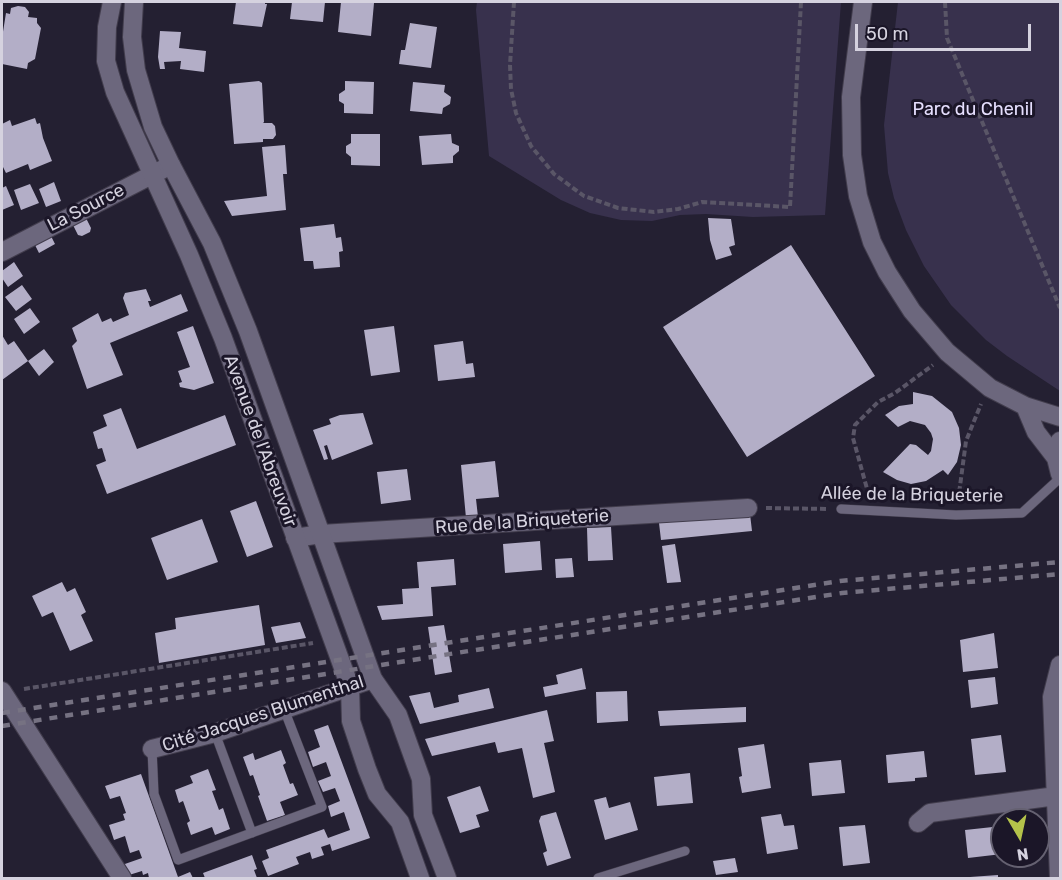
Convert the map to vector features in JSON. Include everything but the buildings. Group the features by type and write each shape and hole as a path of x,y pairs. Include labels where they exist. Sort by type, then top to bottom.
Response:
{"street":[{"name":"Avenue de l'Abreuvoir","path":"112,2 107,27 106,61 115,92 189,255 223,338 350,687 351,721 376,794 400,822 420,879"},
{"name":"Avenue de l'Abreuvoir","path":"134,2 132,37 136,70 153,127 212,243 373,679 398,715 421,779 423,815 447,879"},
{"path":"863,2 851,97 852,155 858,196 872,242 887,272 912,310 947,352 990,388 1025,406 1060,417"},
{"name":"La Source","path":"2,252 171,165"},
{"path":"1025,406 1036,432 1059,463"},
{"name":"Rue de la Briqueterie","path":"295,538 321,534 748,508"},
{"path":"1059,879 1052,697 1060,665"},
{"name":"Cité Jacques Blumenthal","path":"152,749 215,733 373,679"},
{"path":"2,693 122,879"},
{"path":"918,823 930,813 1056,796"}],"lane":[{"name":"Allée de la Briqueterie","path":"841,509 957,515 1022,513 1059,463"},
{"path":"152,749 154,794 178,860 322,807 284,709"},
{"path":"215,733 252,833"},
{"path":"598,879 685,851"}],"path":[{"path":"514,2 510,65 511,89 516,113 531,146 554,174 584,196 618,208 654,212 678,209 702,202 790,207 801,2"},
{"path":"945,2 947,38 1060,308"},
{"path":"874,511 853,438 855,424 878,402 926,371"},
{"path":"957,515 966,441 978,409 990,388"},
{"name":"Allée de la Briqueterie","path":"748,508 841,509"},
{"path":"27,689 333,640"}],"green space":[{"path":"477,2 841,2 825,215 753,217 706,214 680,215 652,221 621,220 590,213 561,200 489,156"},
{"name":"Parc du Chenil","path":"898,2 1060,2 1060,391 986,340 951,305 924,266 906,230 894,198 888,173 884,125"}],"railway":[{"path":"2,713 840,581 1060,562"},
{"path":"2,726 842,593 1060,574"}]}
